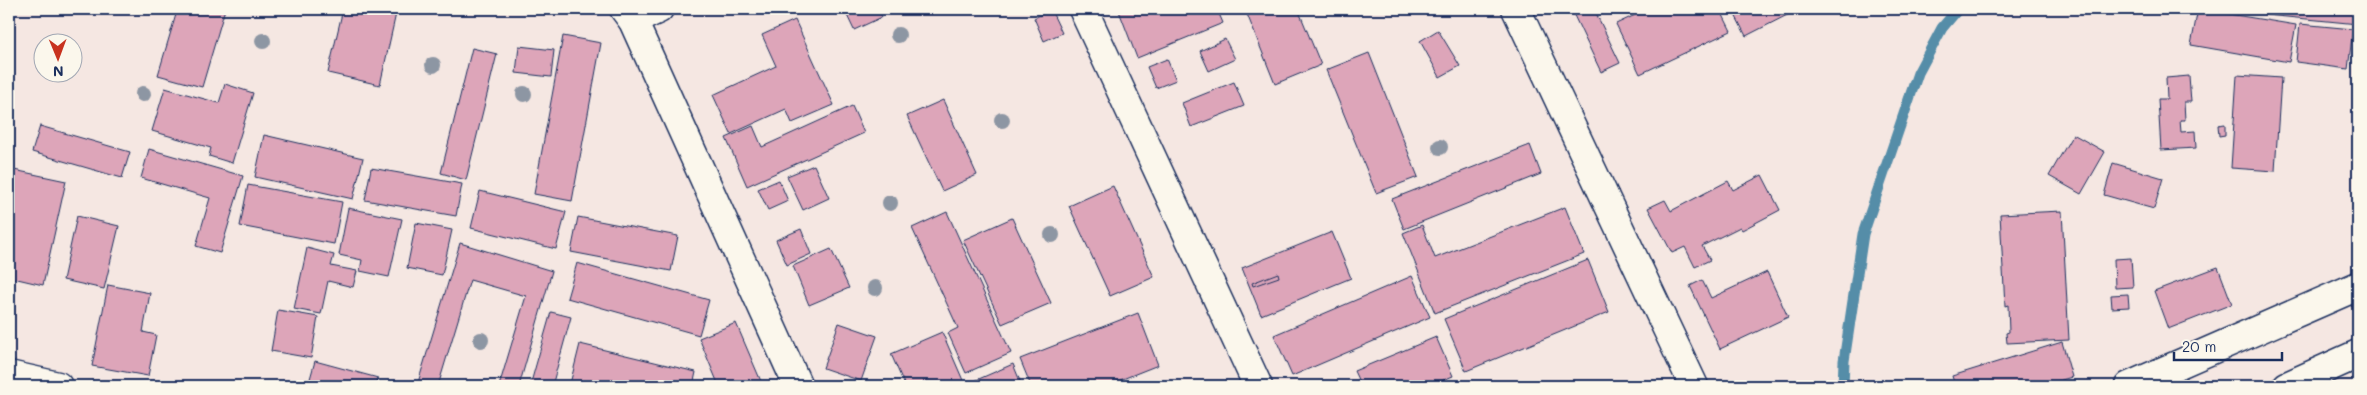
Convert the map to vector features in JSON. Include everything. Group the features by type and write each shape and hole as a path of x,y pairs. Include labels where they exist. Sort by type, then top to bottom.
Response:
{"street":[{"path":"659,9 629,15 798,386"},
{"path":"1082,9 1258,386"},
{"path":"1516,9 1694,386"},
{"path":"2129,386 2358,286"},
{"path":"2287,386 2358,354"},
{"path":"9,375 58,386"}],"building":[{"path":"169,9 225,9 202,87 158,75 177,11"},
{"path":"343,9 397,9 380,85 328,73"},
{"path":"844,9 878,9 882,17 854,30"},
{"path":"1126,9 1217,9 1223,23 1137,58 1119,11"},
{"path":"1245,9 1298,9 1321,65 1275,84"},
{"path":"1571,9 1594,9 1620,63 1601,72"},
{"path":"1648,9 1720,9 1731,31 1640,74 1616,24"},
{"path":"1732,9 1799,9 1746,36"},
{"path":"2198,9 2296,25 2289,62 2191,45"},
{"path":"2267,9 2358,9 2358,24 2266,15"},
{"path":"1051,10 1062,33 1044,41 1034,18"},
{"path":"795,20 834,105 792,123 786,109 731,134 713,95 776,66 762,35"},
{"path":"2300,24 2353,29 2348,69 2296,62"},
{"path":"1438,30 1460,66 1440,77 1420,41"},
{"path":"563,36 601,43 572,201 534,194"},
{"path":"1225,39 1235,59 1209,71 1200,51"},
{"path":"519,46 554,50 551,77 516,73"},
{"path":"472,48 497,54 466,180 441,173"},
{"path":"1369,53 1418,177 1376,193 1326,70"},
{"path":"1167,59 1176,80 1156,88 1147,67"},
{"path":"2237,75 2281,78 2275,171 2231,168"},
{"path":"2189,76 2191,102 2184,102 2185,120 2180,120 2181,132 2195,131 2196,148 2161,150 2158,99 2167,99 2166,78"},
{"path":"1234,82 1244,106 1191,127 1182,103"},
{"path":"225,84 253,93 232,163 209,156 211,148 152,131 165,88 219,103"},
{"path":"943,100 977,175 942,191 907,116"},
{"path":"852,106 864,133 747,186 726,138 753,126 762,147"},
{"path":"2225,124 2225,135 2219,136 2218,125"},
{"path":"40,126 130,152 122,178 32,152"},
{"path":"2073,134 2105,152 2081,194 2049,176"},
{"path":"264,135 363,158 353,199 255,177"},
{"path":"1530,145 1541,174 1404,229 1392,199"},
{"path":"149,149 243,176 220,253 196,246 210,198 141,178"},
{"path":"2113,163 2163,178 2154,209 2104,195"},
{"path":"814,165 829,198 803,210 787,176"},
{"path":"371,168 462,184 456,216 365,200"},
{"path":"14,170 66,181 43,285 9,277 9,195"},
{"path":"1762,175 1780,210 1742,230 1740,227 1702,246 1710,260 1695,267 1685,247 1672,253 1648,208 1665,200 1671,211 1728,181 1733,190"},
{"path":"779,180 788,201 768,210 758,189"},
{"path":"248,185 342,202 334,244 240,226"},
{"path":"1113,186 1154,277 1110,296 1069,206"},
{"path":"480,191 566,212 556,249 471,228"},
{"path":"1565,207 1584,254 1435,313 1403,233 1422,225 1435,258"},
{"path":"348,208 402,219 389,277 360,271 362,260 339,255"},
{"path":"2062,211 2069,340 2007,343 2006,333 2009,332 2008,305 2005,306 2000,214"},
{"path":"947,212 1011,353 966,373 948,333 958,328 912,228"},
{"path":"77,216 119,226 104,289 63,280"},
{"path":"578,217 678,236 671,271 571,252"},
{"path":"1012,218 1051,303 1002,324 963,240"},
{"path":"416,223 452,230 442,275 407,268"},
{"path":"801,229 811,254 787,265 776,240"},
{"path":"1332,232 1351,278 1261,315 1242,268"},
{"path":"460,243 552,271 519,386 499,386 526,296 470,280 438,386 417,386"},
{"path":"307,248 334,255 331,266 357,271 353,287 328,281 321,314 294,309"},
{"path":"831,249 849,288 809,305 793,266"},
{"path":"2131,258 2133,287 2115,288 2114,259"},
{"path":"1588,260 1609,312 1466,371 1444,319"},
{"path":"577,263 709,300 699,335 567,298"},
{"path":"2218,267 2232,304 2168,329 2154,291"},
{"path":"1767,272 1788,317 1720,349 1690,286 1702,280 1711,298"},
{"path":"1278,273 1279,277 1253,286 1252,283"},
{"path":"1412,276 1430,317 1292,376 1274,335"},
{"path":"108,285 150,293 143,332 156,335 148,376 92,366"},
{"path":"2128,294 2129,307 2112,308 2111,295"},
{"path":"278,310 318,317 311,358 271,351"},
{"path":"551,312 571,317 552,386 530,386"},
{"path":"1138,313 1158,365 1105,386 1031,386 1020,359"},
{"path":"736,323 763,386 719,386 699,338"},
{"path":"839,323 877,336 861,381 823,368"},
{"path":"942,332 965,385 905,386 891,354"},
{"path":"1436,337 1453,376 1429,386 1361,386 1354,371"},
{"path":"2062,342 2072,377 2041,386 1955,386 1952,376"},
{"path":"580,344 696,372 693,386 577,386 570,384"},
{"path":"315,361 378,378 376,386 308,386"},
{"path":"1013,364 1022,386 973,386 972,382"}],"waterway":[{"path":"1843,386 1844,361 1863,234 1918,73 1942,28 1958,9"}]}
